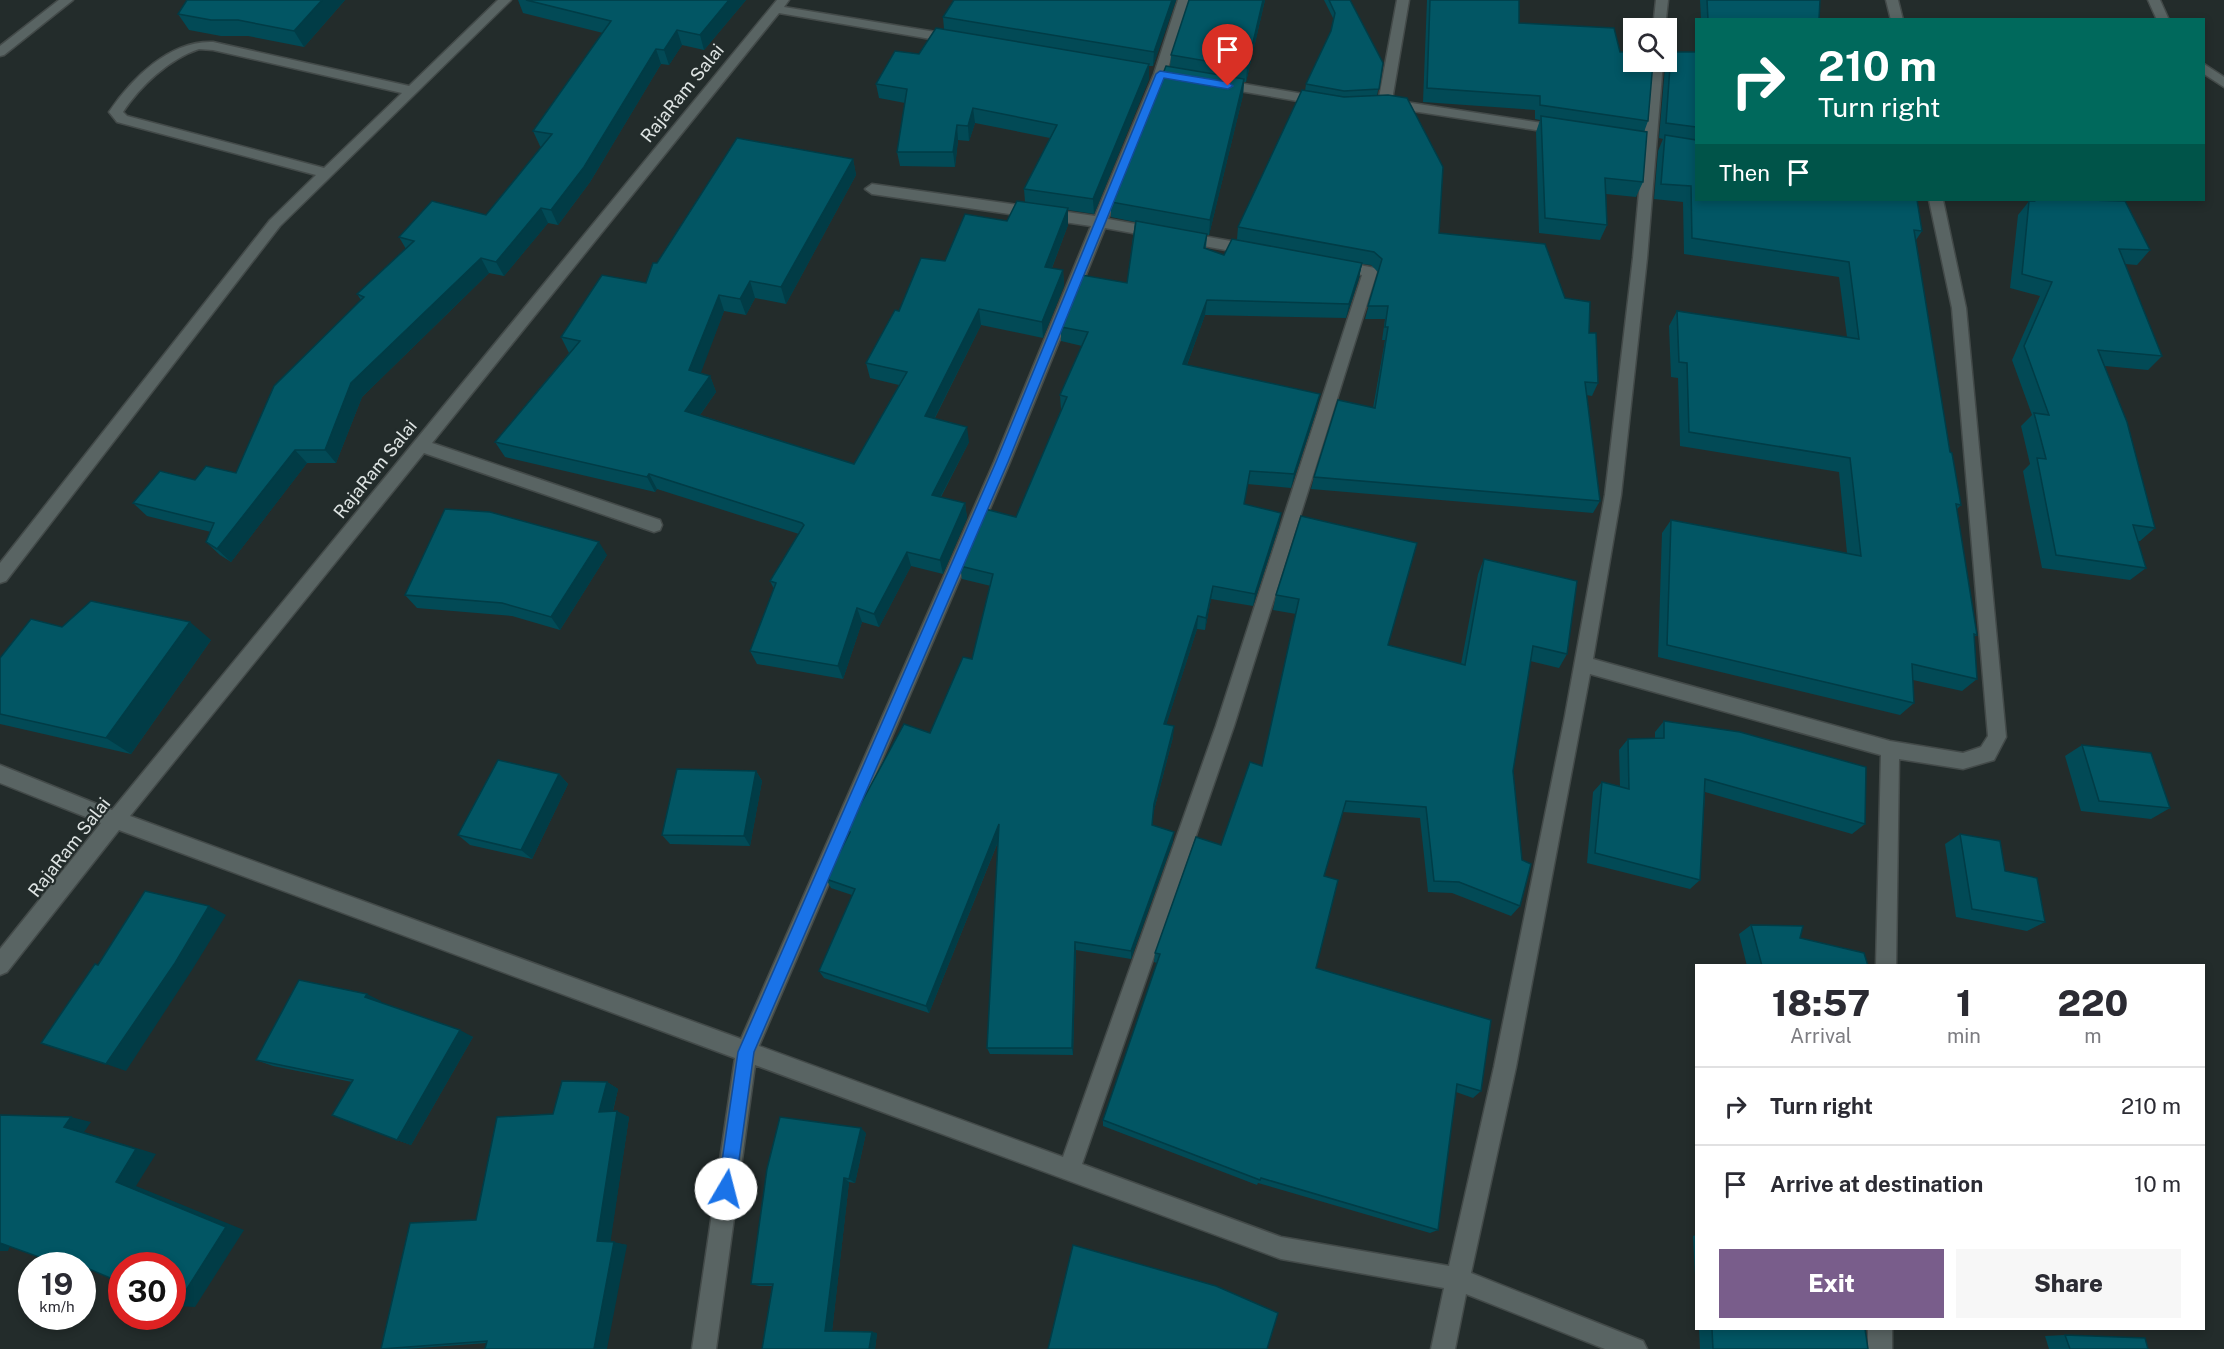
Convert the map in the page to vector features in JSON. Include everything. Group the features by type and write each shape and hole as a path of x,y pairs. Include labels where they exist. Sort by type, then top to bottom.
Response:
{"street":[{"path":"0,52 67,0"},
{"path":"704,1349 746,1052 1002,462 1160,74 1184,0"},
{"path":"1403,0 1380,104 1581,133"},
{"path":"1660,18 1662,0"},
{"path":"1892,0 1896,18"},
{"path":"2154,0 2162,18"},
{"path":"0,576 275,224 412,91 499,1"},
{"path":"779,5 962,41"},
{"name":"RajaRam Salai","path":"0,965 419,445 779,5"},
{"path":"327,173 139,125 122,119 116,112 122,102 171,58 197,45 213,46 412,91"},
{"path":"2205,69 2224,83"},
{"path":"1443,1349 1507,1055 1583,664 1613,495 1638,270 1656,72"},
{"path":"1206,82 1331,103"},
{"path":"872,189 1100,222 1264,252"},
{"path":"1583,664 1890,749 1963,761 1987,754 1997,737 1959,308 1936,201"},
{"path":"1069,1170 1225,726 1370,272 1323,263"},
{"path":"419,445 654,525"},
{"path":"1886,964 1890,749"},
{"path":"0,774 115,820 1281,1248 1458,1279 1635,1349"},
{"path":"1880,1330 1880,1349"}],"building":[{"path":"187,0 322,0 294,31 238,20 211,20 178,14"},
{"path":"526,0 729,0 700,35 677,30 664,50 656,49 584,167 551,210 541,208 496,262 481,258 351,383 325,450 295,450 217,549 206,542 214,523 133,503 160,471 195,480 206,466 236,473 274,386 364,297 357,294 414,241 399,237 432,201 486,215 552,134 533,131 611,21"},
{"path":"954,0 1172,0 1154,52 943,17"},
{"path":"1189,0 1263,0 1247,68 1171,55"},
{"path":"1329,0 1350,0 1383,63 1379,89 1344,91 1306,84 1331,31 1335,13"},
{"path":"1430,0 1519,0 1519,23 1614,28 1620,52 1623,52 1623,72 1652,72 1648,121 1540,105 1540,96 1427,88"},
{"path":"1707,0 1820,0 1819,18 1708,18"},
{"path":"936,28 1149,64 1093,199 1024,189 1057,125 973,108 968,126 957,125 953,152 897,152 907,89 876,84 895,51 919,54"},
{"path":"1677,52 1695,52 1695,127 1666,123 1670,72 1677,72"},
{"path":"1166,66 1244,79 1210,220 1111,202"},
{"path":"1302,90 1344,97 1388,95 1407,98 1443,167 1439,233 1545,244 1565,298 1590,302 1589,333 1596,333 1598,383 1585,382 1600,501 1314,477 1338,400 1375,408 1388,327 1385,327 1388,306 1368,306 1382,259 1374,252 1238,227"},
{"path":"1541,116 1647,132 1643,182 1605,178 1607,225 1545,218"},
{"path":"1665,135 1695,140 1695,201 1917,201 1922,231 1914,230 1950,452 1961,505 1956,504 1977,635 1974,634 1977,679 1912,664 1914,703 1667,645 1671,520 1861,556 1850,458 1689,432 1687,363 1679,362 1677,311 1859,339 1849,262 1692,238 1691,186 1661,184"},
{"path":"737,138 853,159 781,287 750,281 740,299 719,295 689,370 710,376 685,411 854,464 907,372 866,363 895,310 899,311 921,258 945,261 965,214 1007,221 1017,201 1068,208 1045,267 1063,270 1042,322 979,309 925,416 967,427 932,495 965,503 940,560 907,552 874,614 857,608 838,666 750,651 776,583 770,581 804,525 802,523 649,474 647,477 495,442 580,341 561,337 602,275 646,283 653,263 657,263"},
{"path":"2029,201 2125,201 2150,250 2119,249 2162,356 2098,350 2127,422 2155,528 2133,525 2146,568 2056,555 2037,458 2046,459 2034,413 2049,415 2024,346 2052,282 2022,274"},
{"path":"1136,221 1207,234 1204,248 1224,255 1232,239 1362,263 1349,304 1207,300 1183,364 1320,394 1294,474 1250,471 1244,504 1281,513 1255,594 1213,586 1206,618 1198,616 1164,724 1174,726 1154,804 1152,825 1174,832 1131,951 1075,942 1072,1048 987,1048 999,824 926,1006 819,971 855,889 826,879 850,832 846,831 904,724 930,733 963,657 972,659 993,574 960,566 985,509 1016,517 1067,397 1060,395 1088,332 1061,327 1082,275 1127,283"},
{"path":"445,509 490,512 599,542 551,617 502,603 405,595"},
{"path":"1301,516 1417,543 1388,645 1465,665 1484,559 1577,581 1567,654 1533,646 1513,771 1522,860 1531,864 1520,906 1459,882 1434,881 1426,807 1346,801 1324,876 1338,880 1316,968 1491,1020 1481,1091 1457,1084 1438,1230 1261,1178 1260,1180 1103,1120 1160,954 1155,953 1196,837 1221,845 1250,762 1262,766 1299,599 1276,595"},
{"path":"91,601 190,622 106,738 0,714 0,658 31,619 62,627"},
{"path":"1664,721 1740,732 1866,767 1865,824 1705,779 1700,880 1595,853 1602,782 1629,789 1628,739 1664,738"},
{"path":"2082,745 2151,753 2170,808 2099,801"},
{"path":"498,760 559,774 521,850 458,835"},
{"path":"677,769 756,771 744,836 662,835"},
{"path":"1960,834 2000,841 2005,871 2037,878 2045,922 1972,909"},
{"path":"145,891 209,906 175,963 106,1064 41,1043 95,964 98,965"},
{"path":"1751,925 1803,926 1800,938 1864,953 1867,964 1761,964"},
{"path":"299,980 367,994 365,997 460,1030 397,1140 332,1115 353,1080 256,1060"},
{"path":"562,1081 607,1082 599,1112 617,1111 597,1241 614,1242 594,1349 485,1349 487,1341 381,1349 410,1223 476,1220 497,1117 553,1114"},
{"path":"0,1115 71,1117 64,1127 136,1149 116,1182 226,1227 186,1290 186,1252 108,1252 108,1277 96,1272 96,1252 25,1252 0,1243"},
{"path":"780,1117 861,1128 849,1179 844,1178 825,1331 872,1332 869,1349 762,1349 773,1284 751,1284 767,1169"},
{"path":"1073,1245 1216,1286 1278,1313 1267,1349 1048,1349"},
{"path":"1712,1330 1865,1330 1868,1349 1713,1349"},
{"path":"2065,1335 2145,1338 2148,1349 2070,1349"}],"route":[{"path":"726,1189 746,1052 1002,462 1160,74 1228,86"}]}
